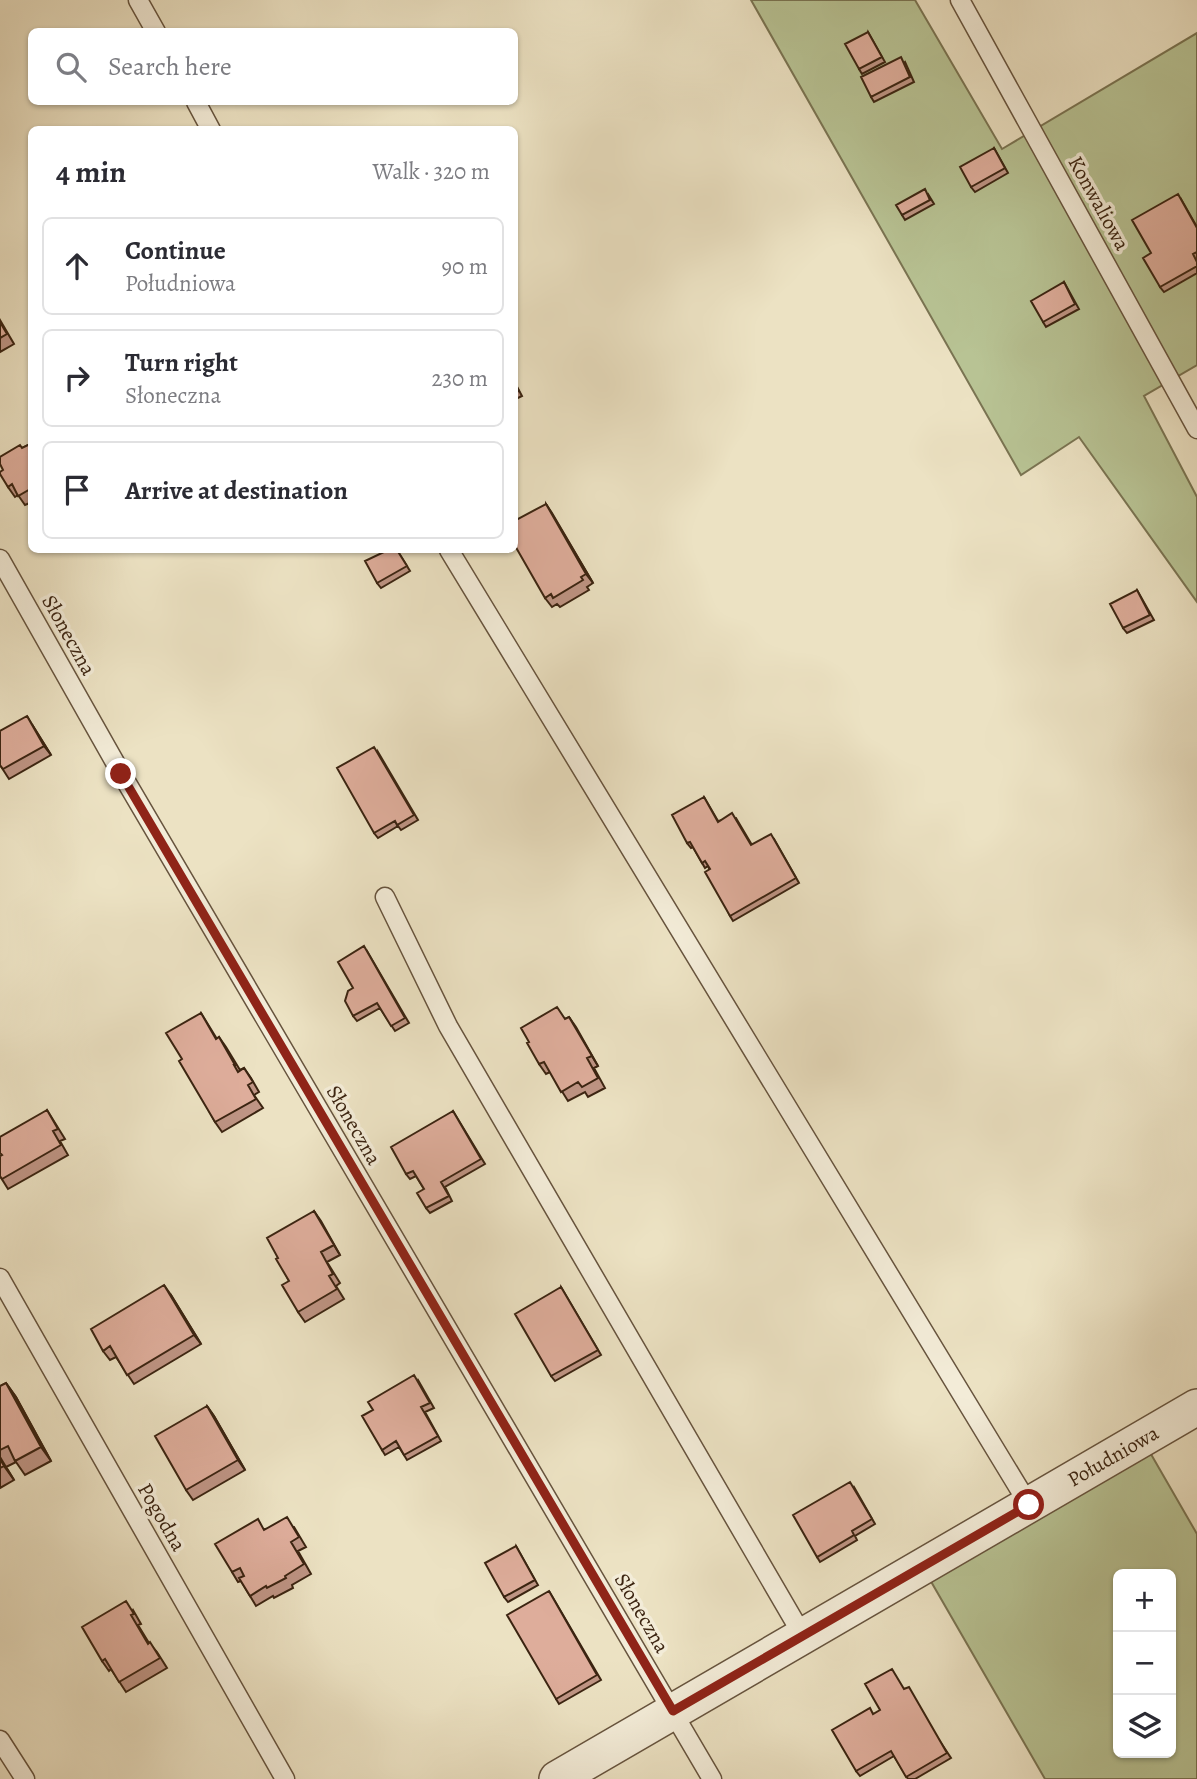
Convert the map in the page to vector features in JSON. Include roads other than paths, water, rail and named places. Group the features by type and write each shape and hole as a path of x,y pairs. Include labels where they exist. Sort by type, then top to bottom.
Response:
{"street":[{"name":"Południowa","path":"557,1779 1197,1408"}],"lane":[{"path":"138,0 154,28"},
{"name":"Konwaliowa","path":"960,0 1197,429"},
{"path":"198,105 209,126"},
{"path":"451,553 1029,1505"},
{"name":"Słoneczna","path":"0,559 121,774 712,1779"},
{"path":"384,897 448,1026 803,1636"},
{"name":"Pogodna","path":"0,1278 285,1779"},
{"path":"0,1740 24,1779"}]}
